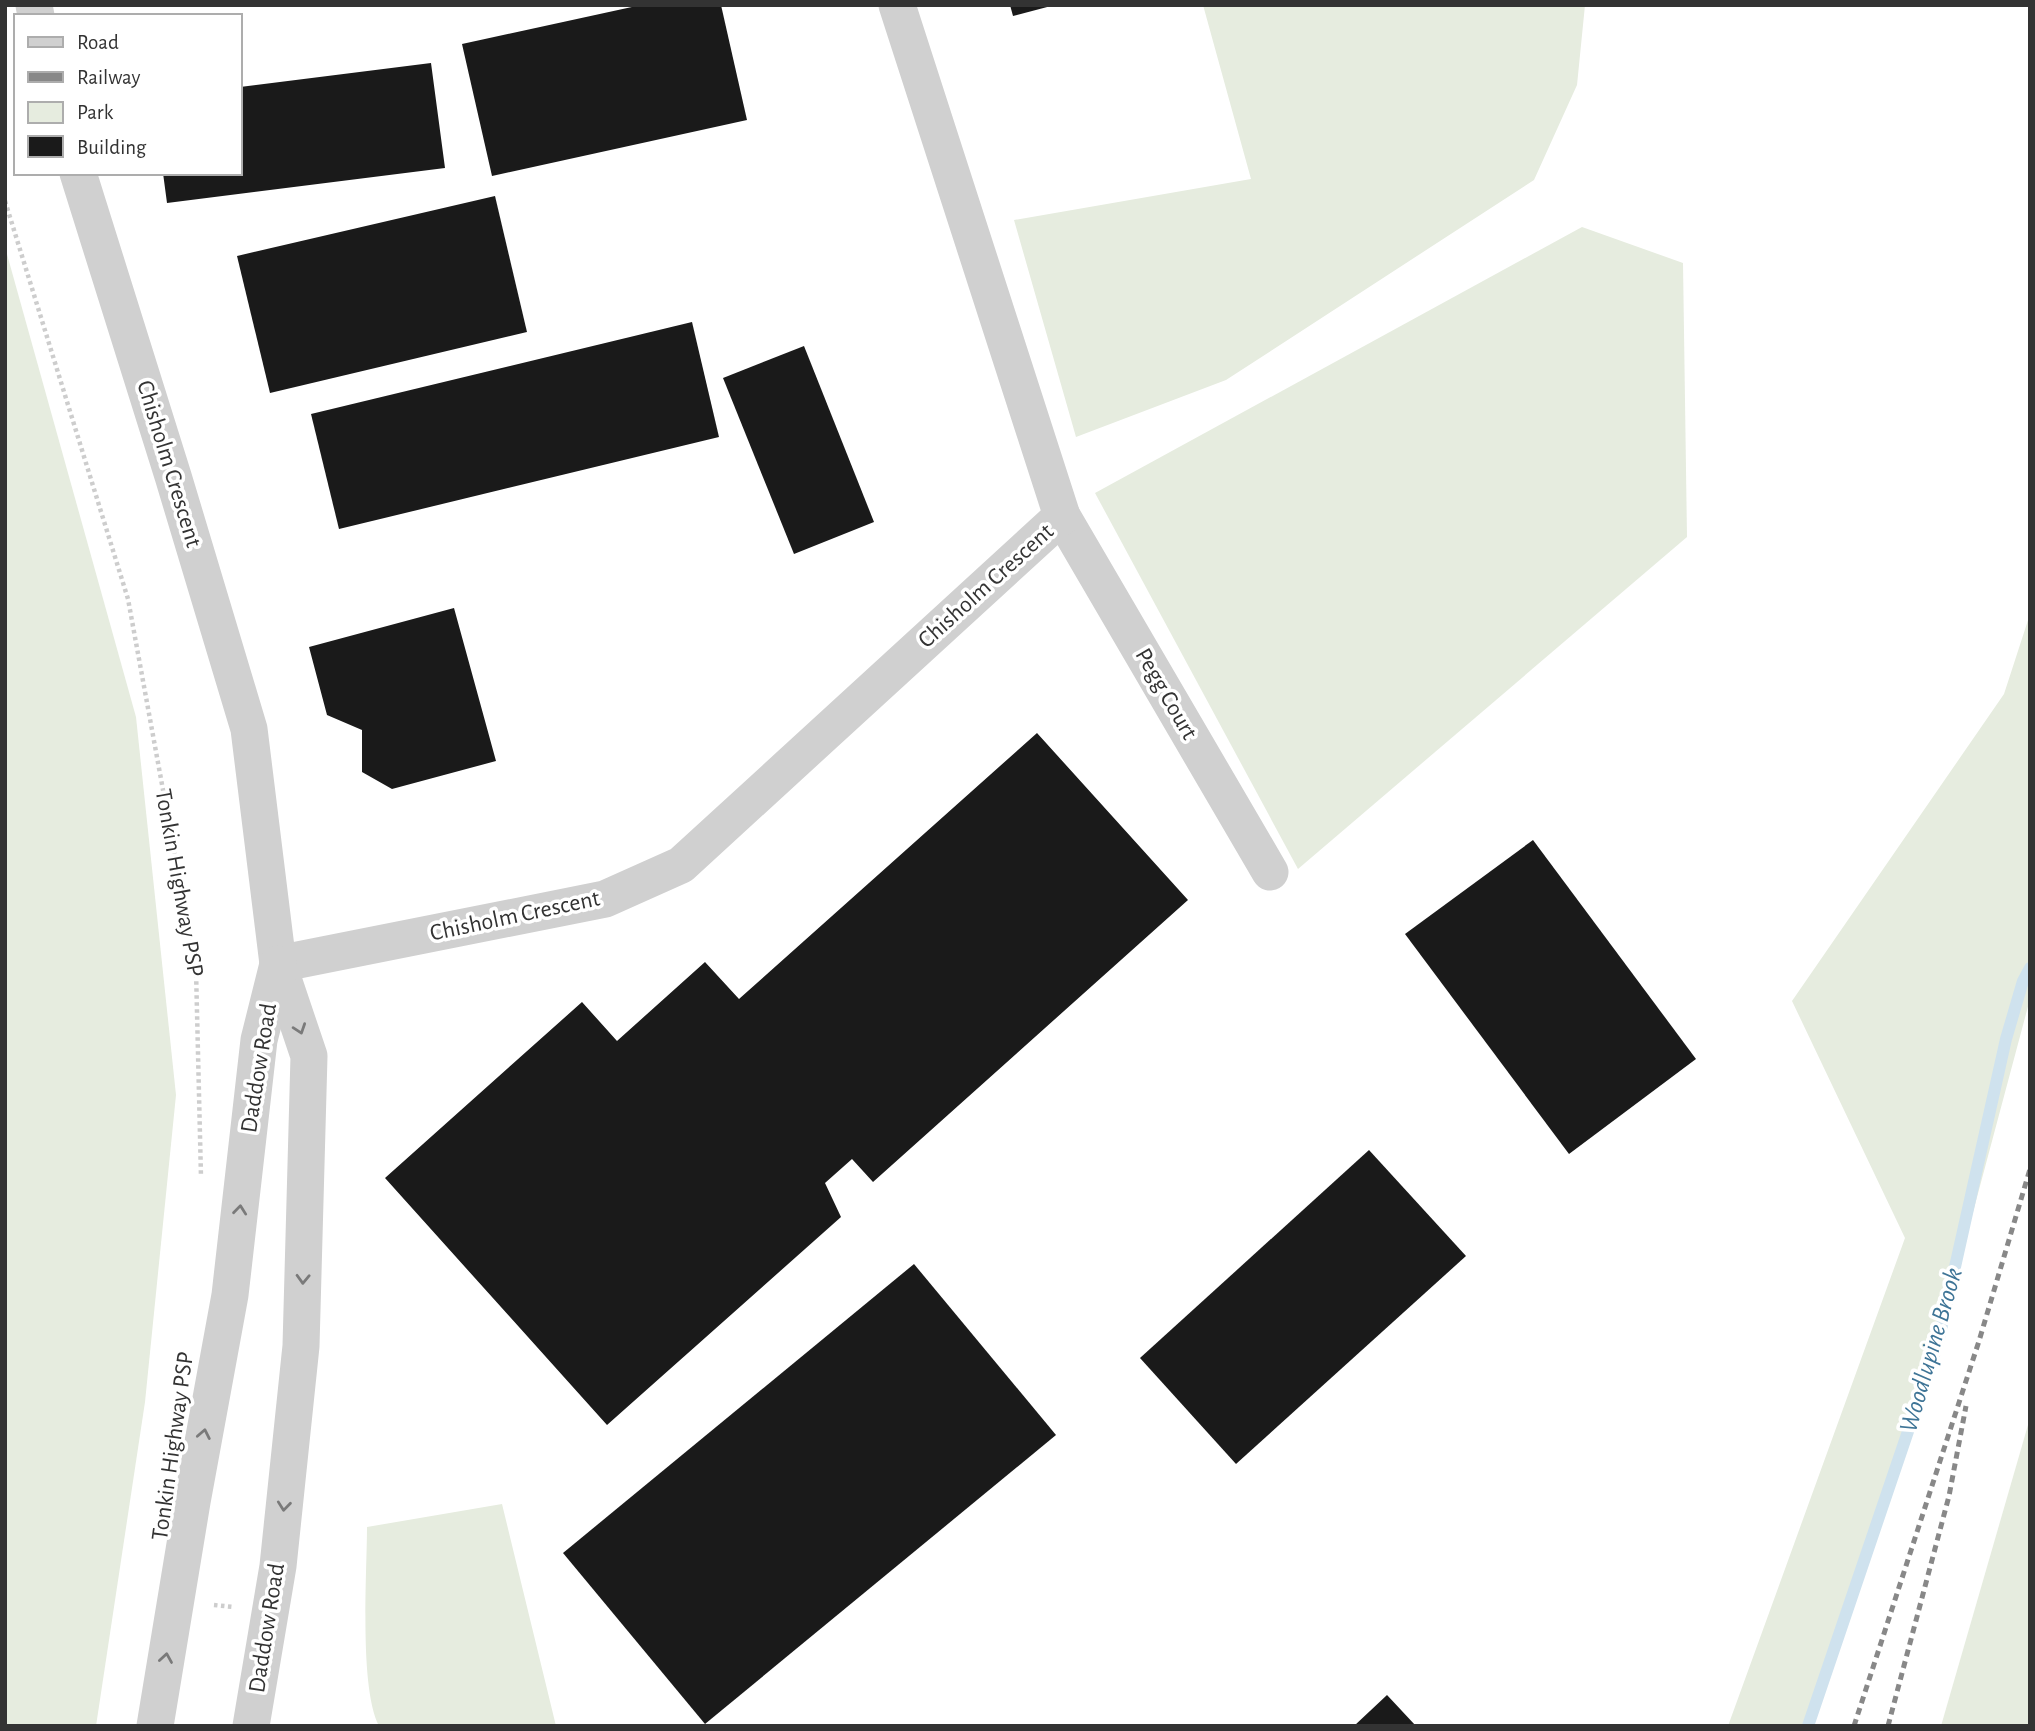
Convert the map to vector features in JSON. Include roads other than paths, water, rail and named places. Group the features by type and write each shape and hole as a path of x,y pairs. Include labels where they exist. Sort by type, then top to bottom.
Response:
{"street":[{"name":"Chisholm Crescent","path":"79,175 249,729 278,964 606,899 681,865 1062,516 897,5"},
{"name":"Pegg Court","path":"1062,516 1270,872"},
{"name":"Daddow Road","path":"155,1726 230,1295 258,1040 278,964"},
{"name":"Daddow Road","path":"251,1726 278,1566 301,1332 309,1056 278,964"}],"waterway":[{"name":"Woodlupine Brook","path":"1808,1726 1938,1343 2006,1039 2023,981 2030,968"}],"railway":[{"path":"1854,1726 1979,1341 2030,1169"},
{"path":"1888,1726 1949,1496 1966,1406"}]}
